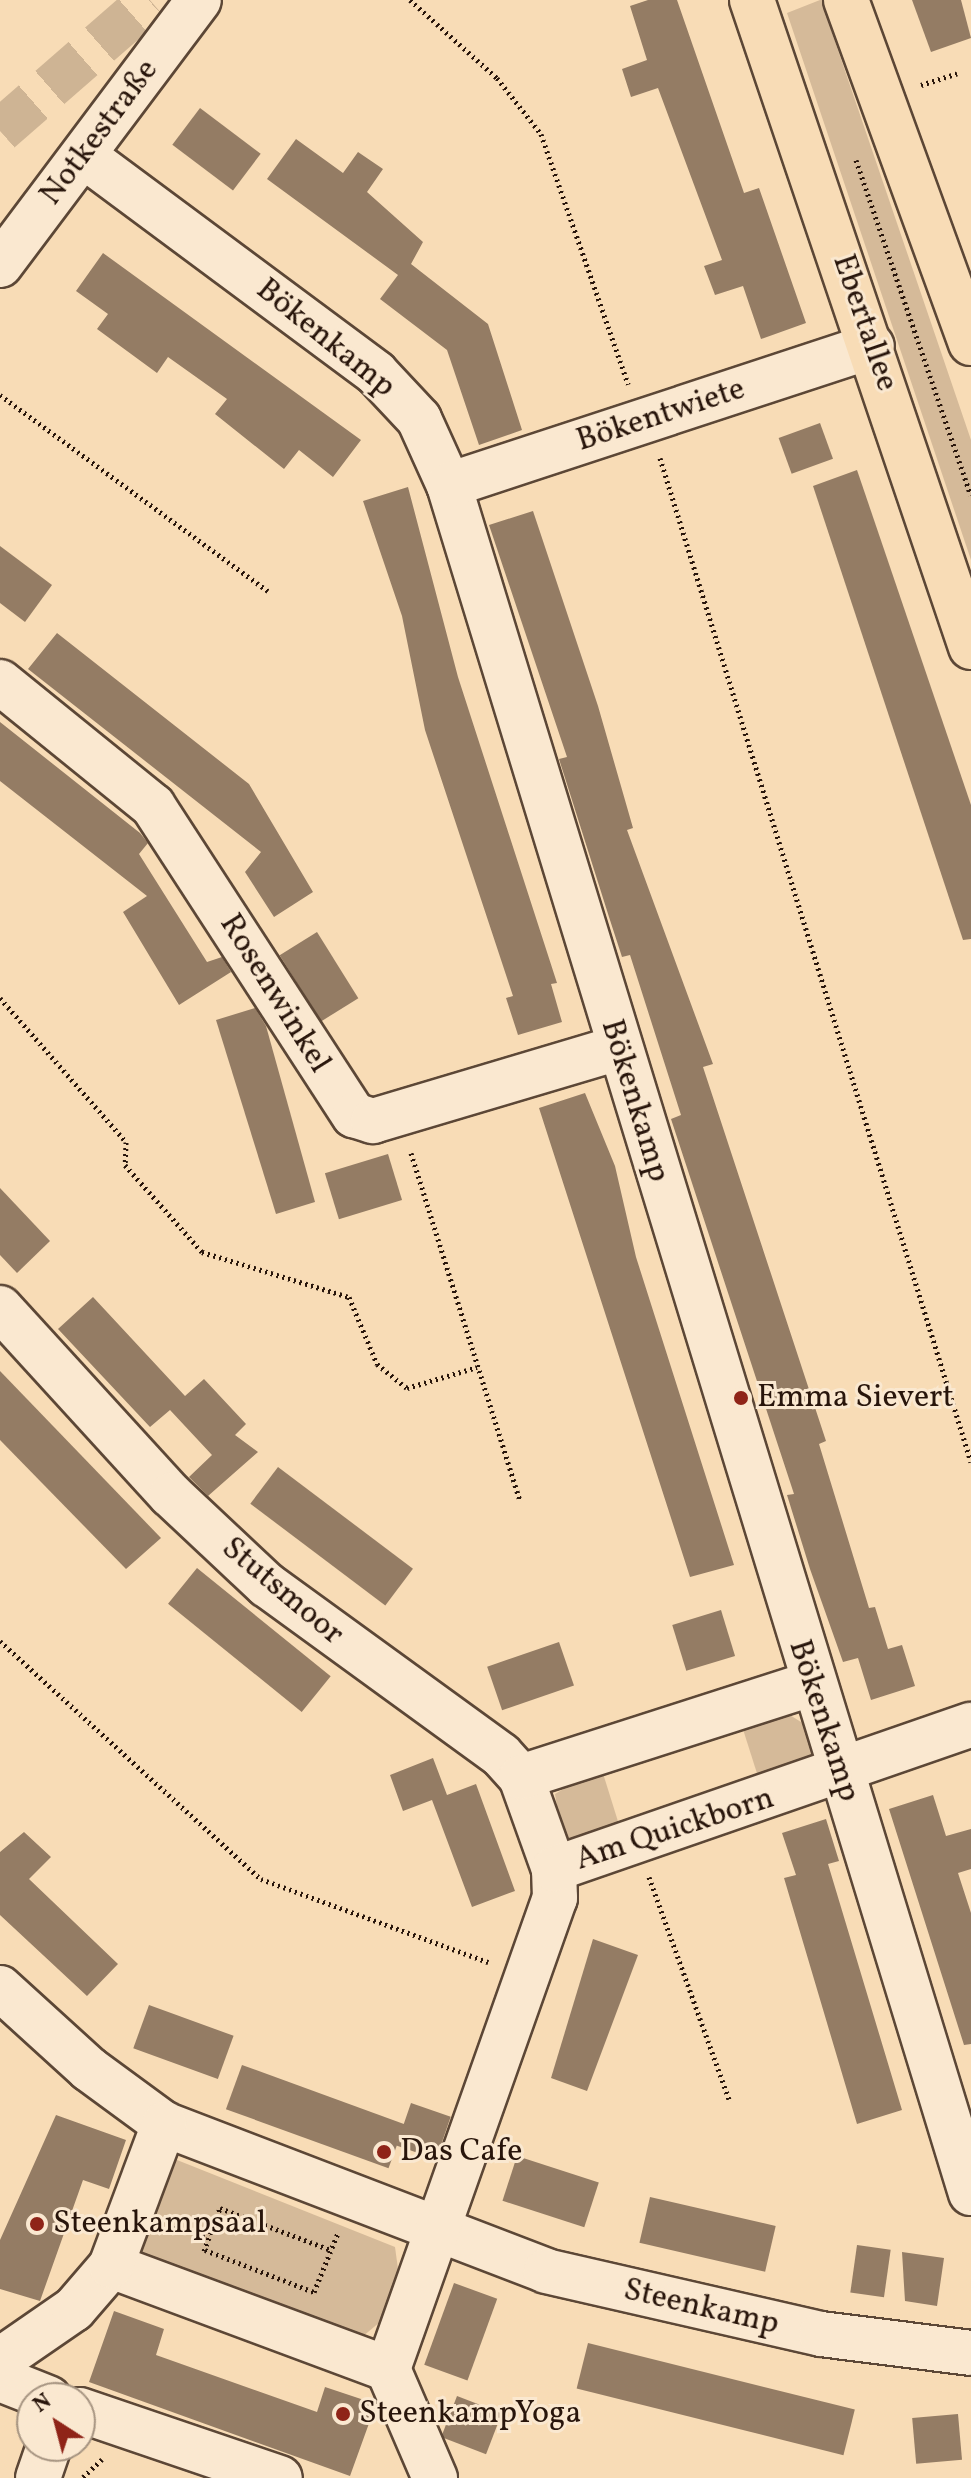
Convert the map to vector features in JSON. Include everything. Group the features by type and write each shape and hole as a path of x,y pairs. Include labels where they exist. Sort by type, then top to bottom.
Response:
{"main road":[{"name":"Ebertallee","path":"752,0 872,346 971,647"},
{"path":"846,0 971,343"}],"street":[{"name":"Notkestraße","path":"0,265 199,0"},
{"name":"Bökenkamp","path":"84,156 376,373 419,419 449,485 811,1684 971,2193"},
{"name":"Bökentwiete","path":"449,485 872,346"},
{"name":"Rosenwinkel","path":"0,682 153,806 340,1101 373,1121 618,1048"},
{"name":"Stutsmoor","path":"0,1308 171,1495 267,1585 521,1777"},
{"path":"554,1869 521,1777 811,1684"},
{"name":"Am Quickborn","path":"439,2229 555,1898 554,1869 971,1725"},
{"name":"Steenkamp","path":"0,1988 89,2069 164,2124 546,2271 700,2310 971,2353"},
{"path":"0,2360 74,2309 111,2266 164,2124"},
{"path":"435,2478 388,2369 439,2229"},
{"path":"111,2266 388,2369"},
{"path":"96,2415 280,2478"}],"path":[{"path":"410,0 497,78 541,134 631,394"},
{"path":"921,85 957,73"},
{"path":"853,150 971,495"},
{"path":"0,395 268,591"},
{"path":"655,442 971,1462"},
{"path":"0,998 126,1142 125,1165 202,1252 349,1297 377,1364 407,1388 477,1367"},
{"path":"398,1114 520,1500"},
{"path":"0,1641 261,1879 527,1976"},
{"path":"637,1842 729,2099"},
{"path":"201,2261 220,2208 331,2250"},
{"path":"205,2250 314,2292 345,2217"},
{"path":"155,2218 209,2237"}],"shaded area":[{"path":"820,0 830,0 827,18 971,440 971,560 787,13"},
{"path":"785,1712 809,1727 812,1754 761,1786 741,1723"},
{"path":"601,1767 621,1831 570,1840 562,1836 555,1794"},
{"path":"177,2160 395,2247 398,2269 380,2322 362,2337 140,2256 135,2244 166,2165"}],"building":[{"path":"648,0 677,0 744,193 759,188 806,323 761,339 743,286 715,295 704,266 722,260 658,88 631,97 622,69 647,60 630,6"},
{"path":"912,0 961,0 971,38 931,52"},
{"path":"200,108 261,154 233,190 172,145"},
{"path":"296,139 343,173 358,152 383,169 367,192 423,242 411,264 488,324 522,430 479,445 447,350 380,299 398,275 267,179"},
{"path":"103,253 361,440 333,477 299,450 284,469 215,414 227,399 168,357 157,373 97,329 108,314 76,291"},
{"path":"820,423 833,459 792,474 779,438"},
{"path":"857,470 971,805 971,939 963,940 813,486"},
{"path":"408,487 458,677 557,983 551,984 562,1022 518,1035 506,998 513,996 425,730 402,616 363,501"},
{"path":"533,511 598,706 633,828 627,830 713,1064 703,1067 826,1441 819,1444 869,1608 875,1607 888,1649 902,1645 915,1686 871,1700 858,1658 843,1662 810,1569 787,1495 794,1494 671,1119 681,1115 630,955 622,957 559,759 567,757 489,525"},
{"path":"0,546 52,585 25,622 0,603"},
{"path":"57,633 249,784 313,892 274,917 245,872 261,852 28,669"},
{"path":"0,722 140,833 148,843 139,854 207,962 222,957 231,972 179,1005 123,912 147,896 0,781"},
{"path":"317,932 358,998 321,1021 280,955"},
{"path":"255,1008 266,1026 315,1202 276,1214 216,1020"},
{"path":"585,1093 615,1166 636,1257 734,1565 690,1577 539,1108"},
{"path":"388,1154 402,1200 339,1219 325,1173"},
{"path":"0,1188 50,1241 17,1273 0,1255"},
{"path":"93,1297 185,1396 204,1379 246,1424 235,1435 258,1452 208,1496 189,1477 212,1455 170,1410 150,1427 58,1329"},
{"path":"0,1371 161,1538 126,1569 0,1440"},
{"path":"278,1467 413,1569 385,1605 250,1504"},
{"path":"197,1568 331,1676 302,1712 168,1604"},
{"path":"721,1610 735,1656 686,1671 672,1625"},
{"path":"559,1642 574,1685 502,1710 487,1667"},
{"path":"433,1758 447,1795 476,1784 515,1891 472,1907 432,1800 403,1811 390,1775"},
{"path":"933,1795 946,1836 971,1829 971,1869 958,1873 971,1913 971,2044 964,2045 889,1809"},
{"path":"826,1819 839,1861 828,1864 902,2110 857,2124 784,1878 796,1875 782,1833"},
{"path":"24,1832 51,1857 29,1879 118,1964 87,1996 0,1915 0,1852"},
{"path":"593,1939 638,1955 587,2091 551,2078"},
{"path":"149,2005 234,2036 218,2079 133,2048"},
{"path":"242,2065 405,2124 388,2168 226,2109"},
{"path":"411,2103 451,2117 436,2159 396,2146"},
{"path":"56,2115 126,2140 109,2189 83,2180 40,2301 0,2289 0,2240"},
{"path":"517,2156 599,2183 584,2227 502,2201"},
{"path":"650,2197 776,2226 765,2272 639,2243"},
{"path":"857,2245 891,2250 884,2297 850,2293"},
{"path":"902,2252 944,2258 937,2306 905,2301"},
{"path":"454,2283 497,2299 467,2380 424,2365"},
{"path":"114,2311 164,2329 156,2355 317,2412 325,2387 376,2404 350,2476 89,2382"},
{"path":"588,2343 855,2410 843,2455 577,2389"},
{"path":"457,2396 502,2413 486,2454 441,2437"},
{"path":"958,2414 962,2460 916,2464 912,2418"}],"tunnel":[{"path":"0,131 150,0"}],"place":[{"name":"Emma Sievert","path":"741,1398"},
{"name":"Das Cafe","path":"384,2152"},
{"name":"Steenkampsaal","path":"37,2224"},
{"name":"SteenkampYoga","path":"343,2414"}]}
